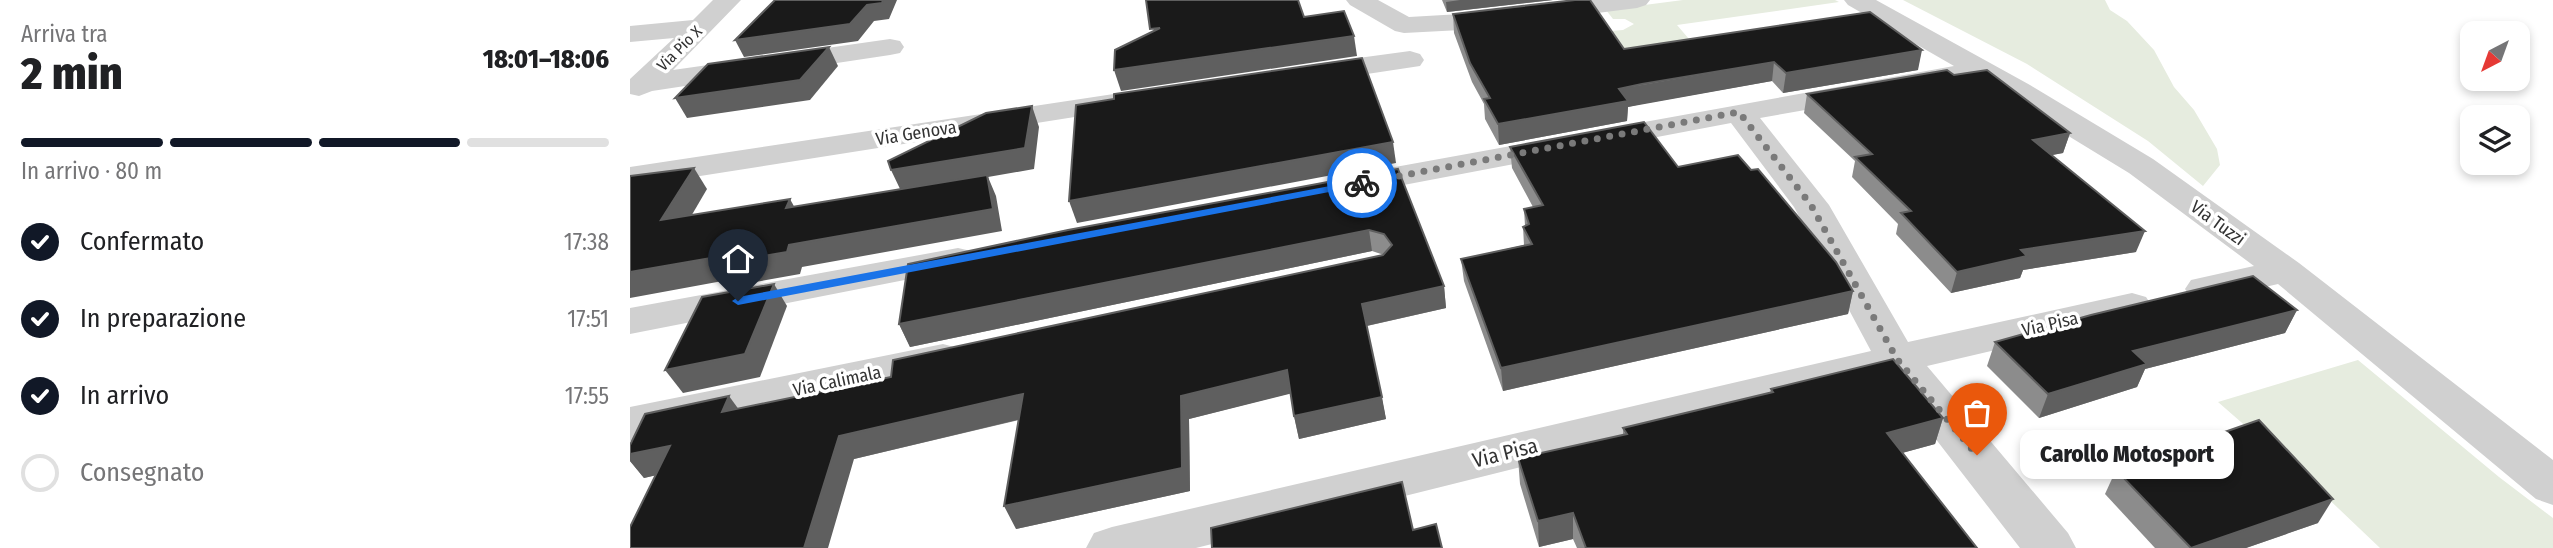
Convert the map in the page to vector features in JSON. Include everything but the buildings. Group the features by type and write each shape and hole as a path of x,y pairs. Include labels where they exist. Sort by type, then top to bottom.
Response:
{"street":[{"name":"Via Pio X","path":"637,90 728,0"},
{"path":"1359,0 1404,25 1461,22 1637,0"},
{"name":"Via Tuzzi","path":"1857,0 1982,70 2141,166 2285,271 2553,486"},
{"path":"630,34 699,27"},
{"path":"637,90 890,47"},
{"path":"1282,78 1410,60"},
{"path":"1315,192 1739,112 1982,70"},
{"name":"Via Genova","path":"630,177 1158,96"},
{"path":"1739,112 1811,205 1897,359 2050,548"},
{"path":"630,321 986,254"},
{"name":"Via Pisa","path":"1112,548 1897,359 2285,271"},
{"name":"Via Calimala","path":"630,424 983,350"}],"shaded area":[{"path":"1683,0 1839,2 1677,25 1695,46 1579,57 1599,32 1623,30 1634,24 1625,19 1613,19 1606,10"},
{"path":"1903,0 2105,0 2110,10 2127,21 2154,50 2174,87 2194,110 2217,149 2220,165 2203,186 2148,141 2027,64"},
{"path":"2358,360 2499,477 2553,518 2553,548 2380,548 2318,489 2218,402"}],"way so far":[{"path":"1362,183 1739,112 1811,205 1897,359 1977,455"}],"place":[{"name":"Carollo Motosport","path":"1977,455"}],"route":[{"path":"738,301 1362,183"}]}
